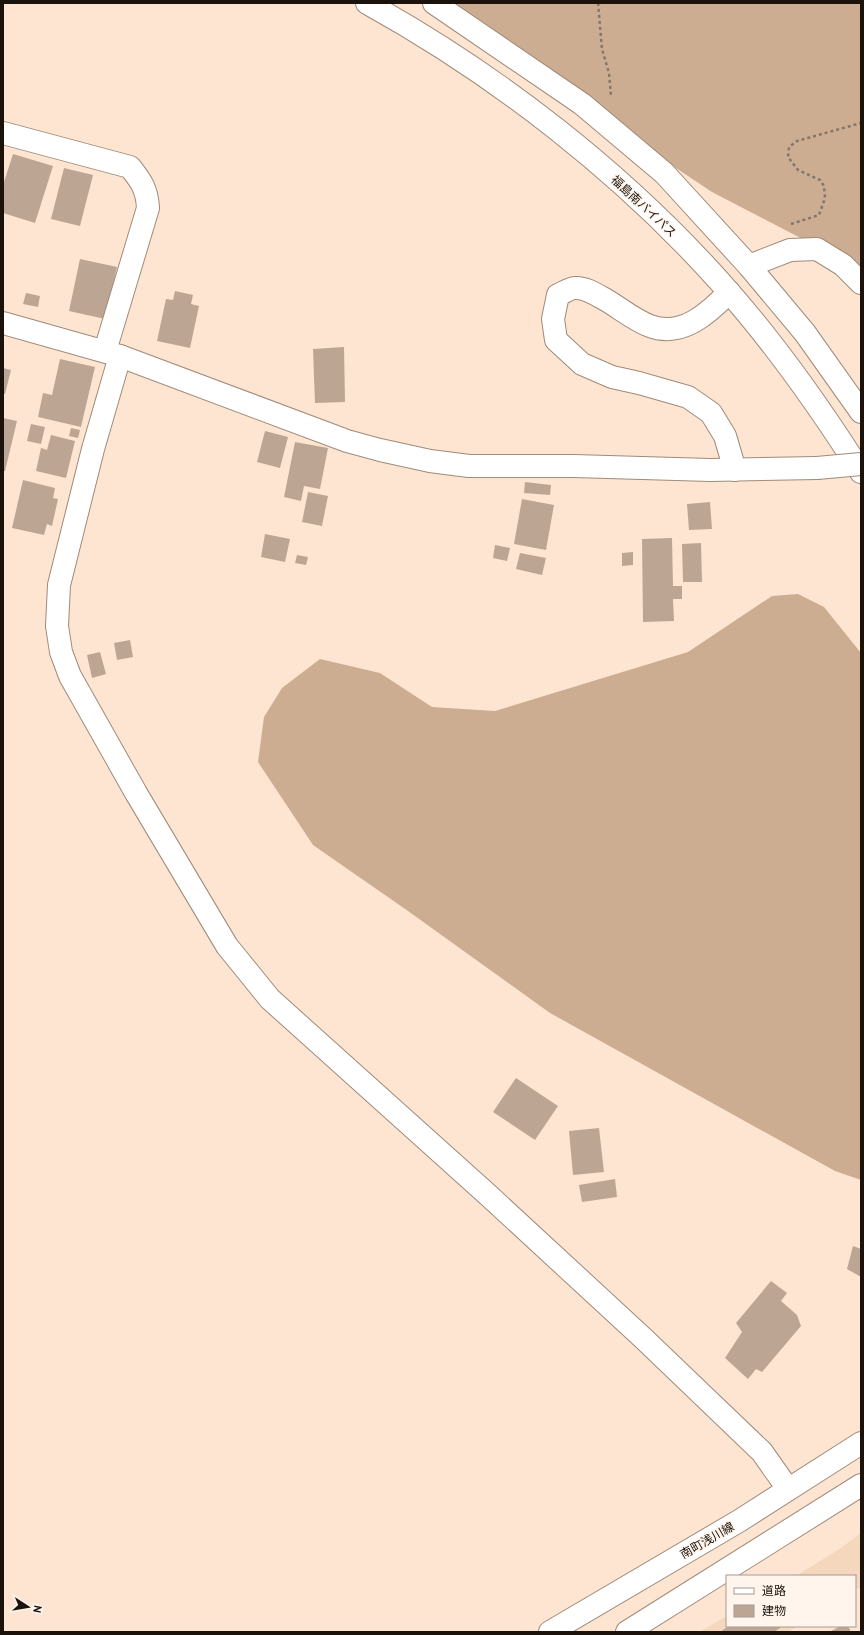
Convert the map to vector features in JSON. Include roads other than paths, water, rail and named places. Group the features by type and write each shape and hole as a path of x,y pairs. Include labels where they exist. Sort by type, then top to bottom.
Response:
{"main road":[{"name":"福島南バイパス","path":"367,3 441,47 499,86 583,150 661,221 729,292 776,349 838,435 861,472"},
{"path":"434,3 582,104 664,173 749,266 805,333 861,412"},
{"path":"3,133 130,167 139,178 147,194 148,208 112,354 92,450 59,585 57,626 61,652 70,676 136,794 227,946 270,999 487,1194 643,1338 762,1452 788,1489"},
{"path":"749,266 790,250 817,249 843,265 861,283"},
{"path":"729,292 713,309 694,322 679,328 663,330 650,326 592,292 574,288 558,295 553,319 556,340 582,364 612,377 688,397 711,413 725,436 735,470"},
{"path":"3,323 112,354 347,440 380,450 430,461 469,466 735,470 817,468 861,464"},
{"name":"南町浅川線","path":"550,1632 739,1521 861,1442"},
{"path":"627,1632 861,1484"}]}
